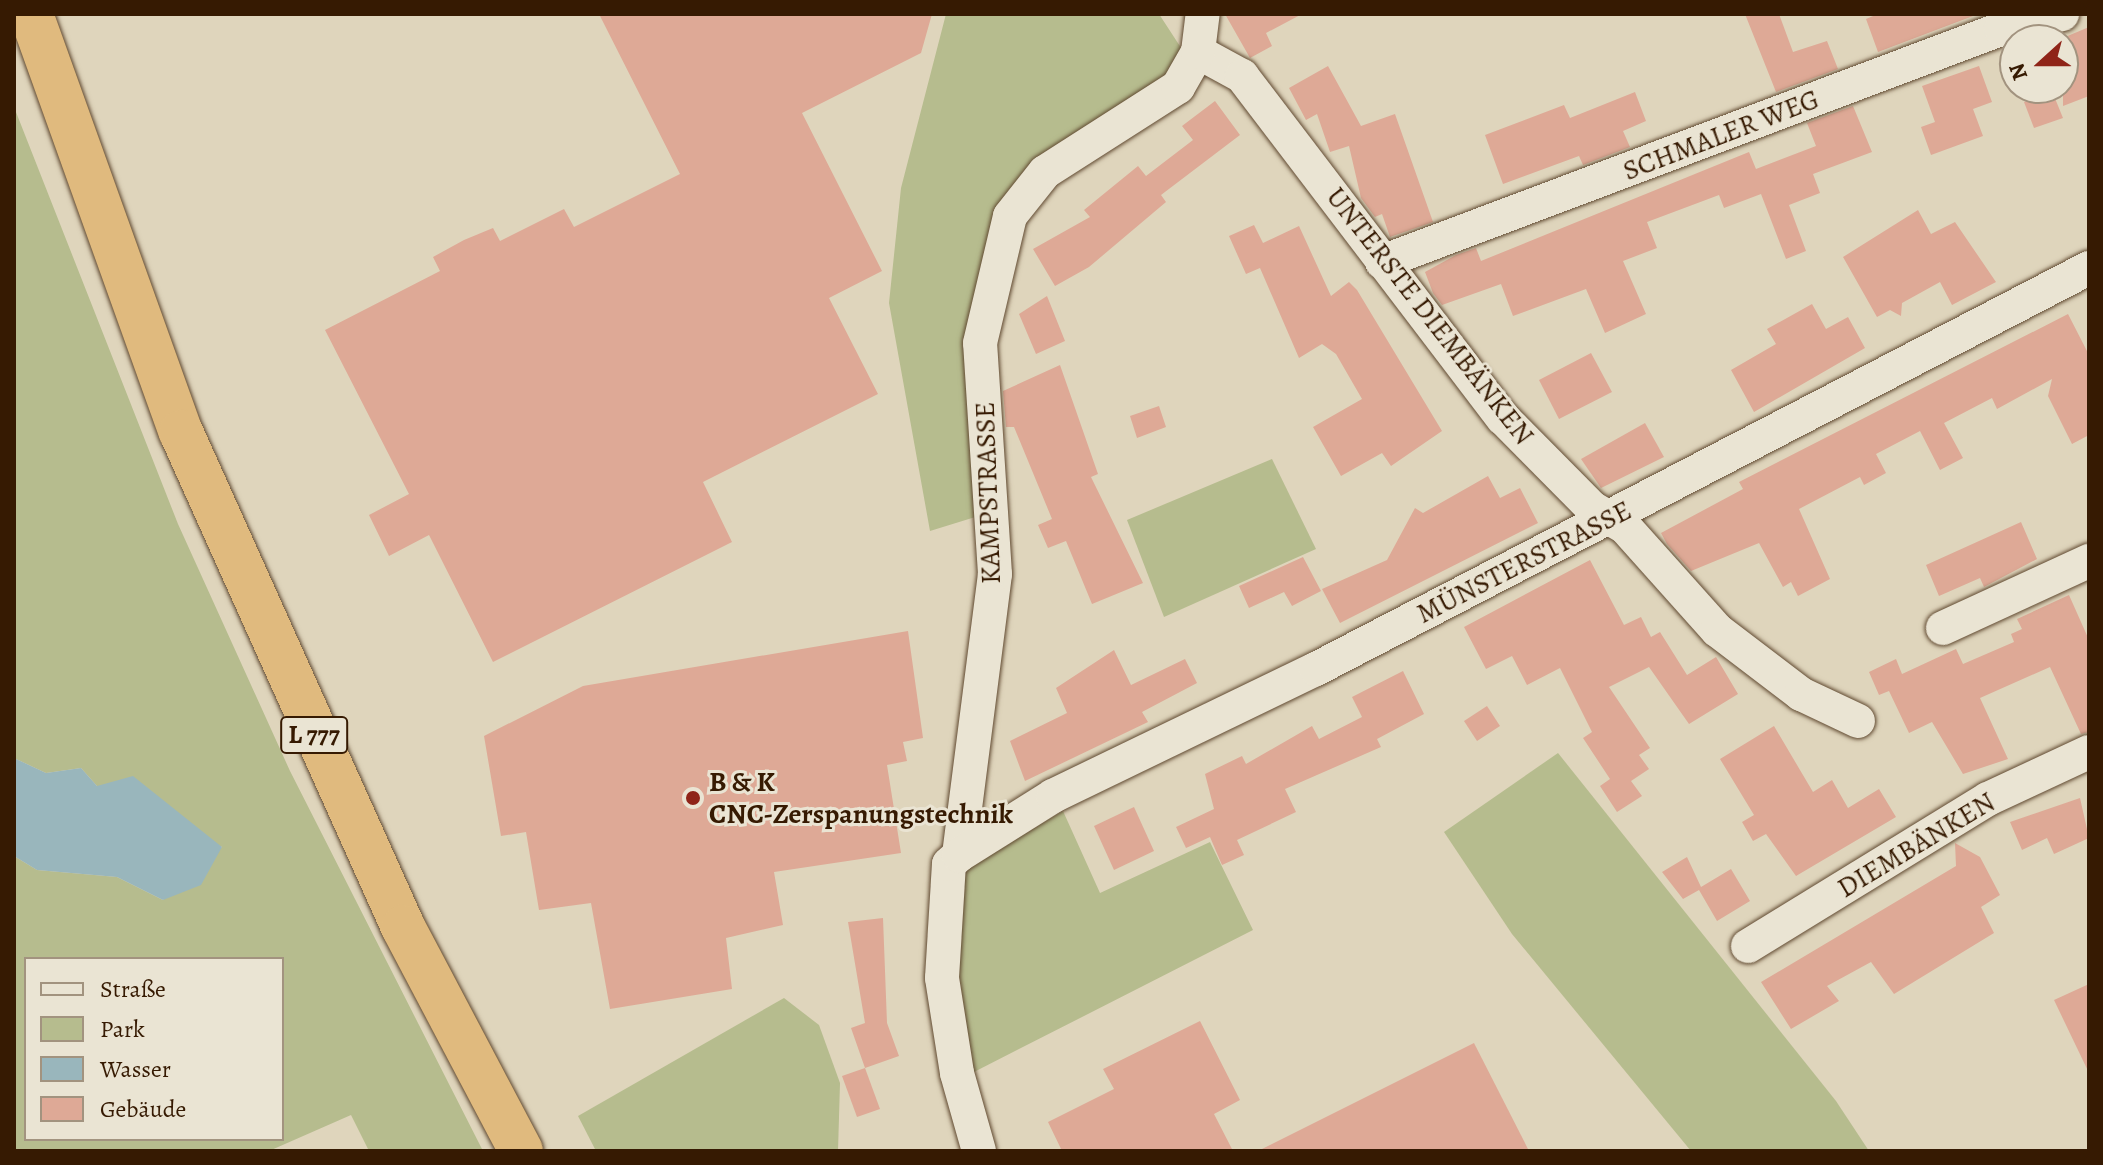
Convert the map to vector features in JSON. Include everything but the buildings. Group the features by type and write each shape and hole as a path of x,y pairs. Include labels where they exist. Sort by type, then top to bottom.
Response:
{"highway":[{"name":"L 777","path":"31,14 188,447 403,927 521,1151"}],"street":[{"name":"KAMPSTRASSE","path":"979,1151 957,1073 942,978 949,864 959,855 995,574 980,343 1010,216 1045,172 1178,87 1198,52 1203,14"},
{"name":"SCHMALER WEG","path":"1382,262 1987,34 2062,14"},
{"name":"UNTERSTE DIEMBÄNKEN","path":"1198,52 1242,76 1503,418 1611,518 1717,630 1801,694 1858,721"},
{"name":"MÜNSTERSTRASSE","path":"959,855 1053,796 1611,518 2089,268"},
{"path":"1943,628 2089,561"},
{"name":"DIEMBÄNKEN","path":"1748,946 1988,799 2089,752"}],"green space":[{"path":"946,14 1159,14 1187,57 1000,217 985,514 930,531 889,303 901,188"},
{"path":"14,107 178,524 290,771 483,1151 369,1151 351,1115 269,1151 14,1151 14,856 37,870 117,877 163,900 222,847 97,786 81,768 46,773 14,758"},
{"path":"1272,459 1316,549 1164,617 1127,520"},
{"path":"1558,753 1836,1101 1869,1151 1691,1151 1512,934 1444,832"},
{"path":"1063,811 1100,893 1210,842 1253,930 974,1072 953,937 964,869"},
{"path":"784,998 819,1025 840,1083 838,1151 596,1151 578,1116"}],"water":[{"path":"14,758 46,773 81,768 97,786 133,776 222,847 201,885 163,900 117,877 37,870 14,856"}],"place":[{"name":"B & K CNC-Zerspanungstechnik","path":"693,798"}]}
